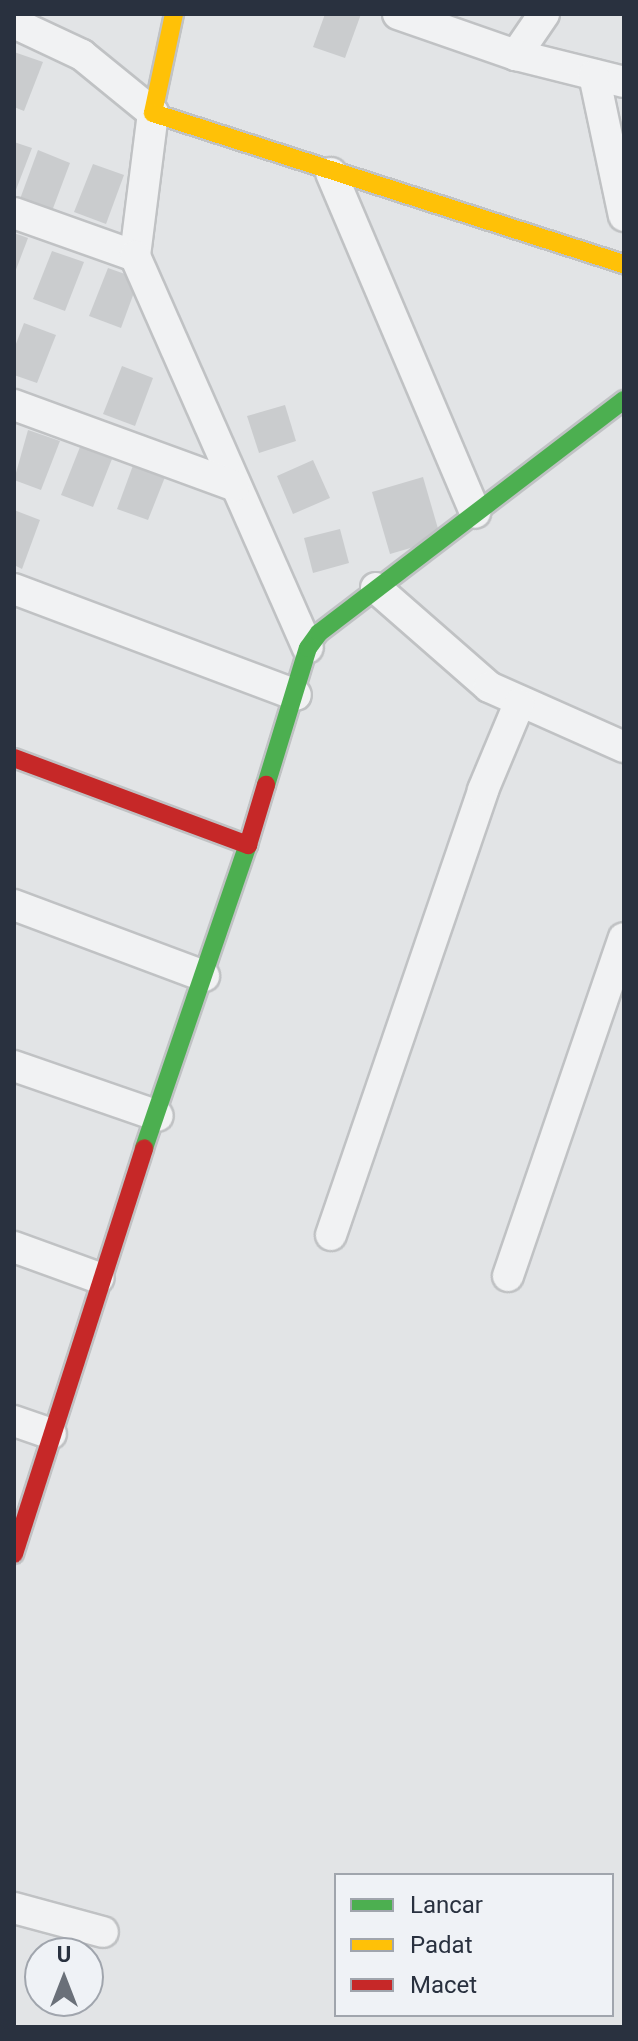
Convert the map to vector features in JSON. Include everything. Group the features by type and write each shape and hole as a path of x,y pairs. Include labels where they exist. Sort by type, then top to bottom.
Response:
{"street":[{"path":"174,14 157,75 135,256 308,648"},
{"path":"398,14 516,55 624,82"},
{"path":"516,55 544,14"},
{"path":"14,23 82,55 153,113 331,173 624,264"},
{"path":"594,75 624,216"},
{"path":"331,173 475,513"},
{"path":"14,213 135,256"},
{"path":"14,1554 99,1278 158,1116 248,845 308,648 325,627 624,400"},
{"path":"14,405 235,486"},
{"path":"376,588 464,668 519,704 620,737"},
{"path":"14,589 296,695"},
{"path":"331,1235 483,790 519,704"},
{"path":"14,758 248,845"},
{"path":"14,905 204,976"},
{"path":"508,1276 624,938"},
{"path":"14,1066 158,1116"},
{"path":"14,1247 99,1278"},
{"path":"14,1421 51,1434"},
{"path":"14,1908 103,1932"}],"building":[{"path":"325,14 361,14 345,58 313,47"},
{"path":"14,52 43,62 24,111 14,107"},
{"path":"14,142 32,148 14,195"},
{"path":"38,150 70,163 52,211 20,199"},
{"path":"93,164 124,175 106,224 74,212"},
{"path":"14,233 28,238 14,275"},
{"path":"52,251 84,262 65,311 33,299"},
{"path":"108,268 139,279 121,328 89,316"},
{"path":"24,323 56,335 37,383 14,375 14,349"},
{"path":"122,366 153,378 135,426 103,414"},
{"path":"285,405 296,441 259,453 247,416"},
{"path":"28,430 60,441 41,490 14,480"},
{"path":"80,447 112,459 93,507 61,495"},
{"path":"135,460 167,472 148,520 117,509"},
{"path":"313,460 330,498 293,514 277,476"},
{"path":"423,477 441,539 390,554 372,492"},
{"path":"14,510 40,520 22,569 14,565"},
{"path":"340,529 349,563 313,573 304,538"}],"traffic: fast":[{"path":"266,785 308,648 319,633 624,400"},
{"path":"144,1148 248,845"}],"traffic: slow":[{"path":"174,14 153,113 624,264"}],"traffic: jam":[{"path":"14,758 248,845 266,785"},
{"path":"14,1554 144,1148"}]}
